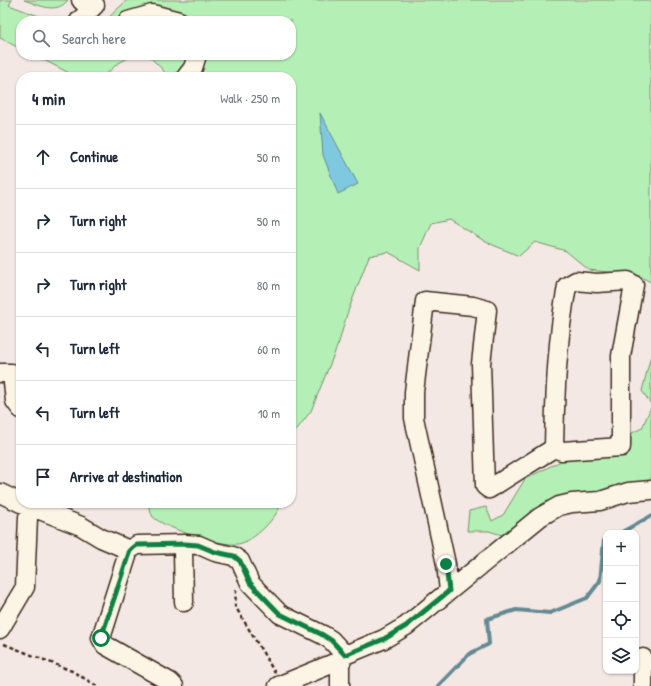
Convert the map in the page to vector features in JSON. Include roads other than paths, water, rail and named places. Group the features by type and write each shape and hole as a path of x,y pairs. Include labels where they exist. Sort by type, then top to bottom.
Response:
{"street":[{"path":"81,0 83,2 95,5 84,16"},
{"path":"145,16 152,14 160,16"},
{"path":"190,72 195,60"},
{"path":"576,281 597,283 628,281 634,285 621,356 621,447 562,451 554,448 556,369 567,286 576,281"},
{"path":"449,591 446,564 414,418 414,392 425,301 473,306 487,310 481,364 485,486 489,489 554,448"},
{"path":"0,373 12,373 16,402"},
{"path":"280,685 342,660 406,626 540,517 558,506 572,503 600,502 628,492 651,490"},
{"path":"0,629 25,587 28,516 23,508"},
{"path":"37,508 81,526 100,538 130,550"},
{"path":"184,602 183,550 185,544"},
{"path":"174,686 170,682 105,645 101,638 130,550 137,545 198,545 215,552 234,556 240,561 250,583 280,614 331,640 342,660 340,686"},
{"path":"642,658 643,686"}],"water":[{"path":"320,113 358,184 338,194 323,155"}],"waterway":[{"path":"625,530 651,516"},
{"path":"438,686 469,654 489,644 487,619 516,610 550,613 587,598 600,581 603,551"}]}
